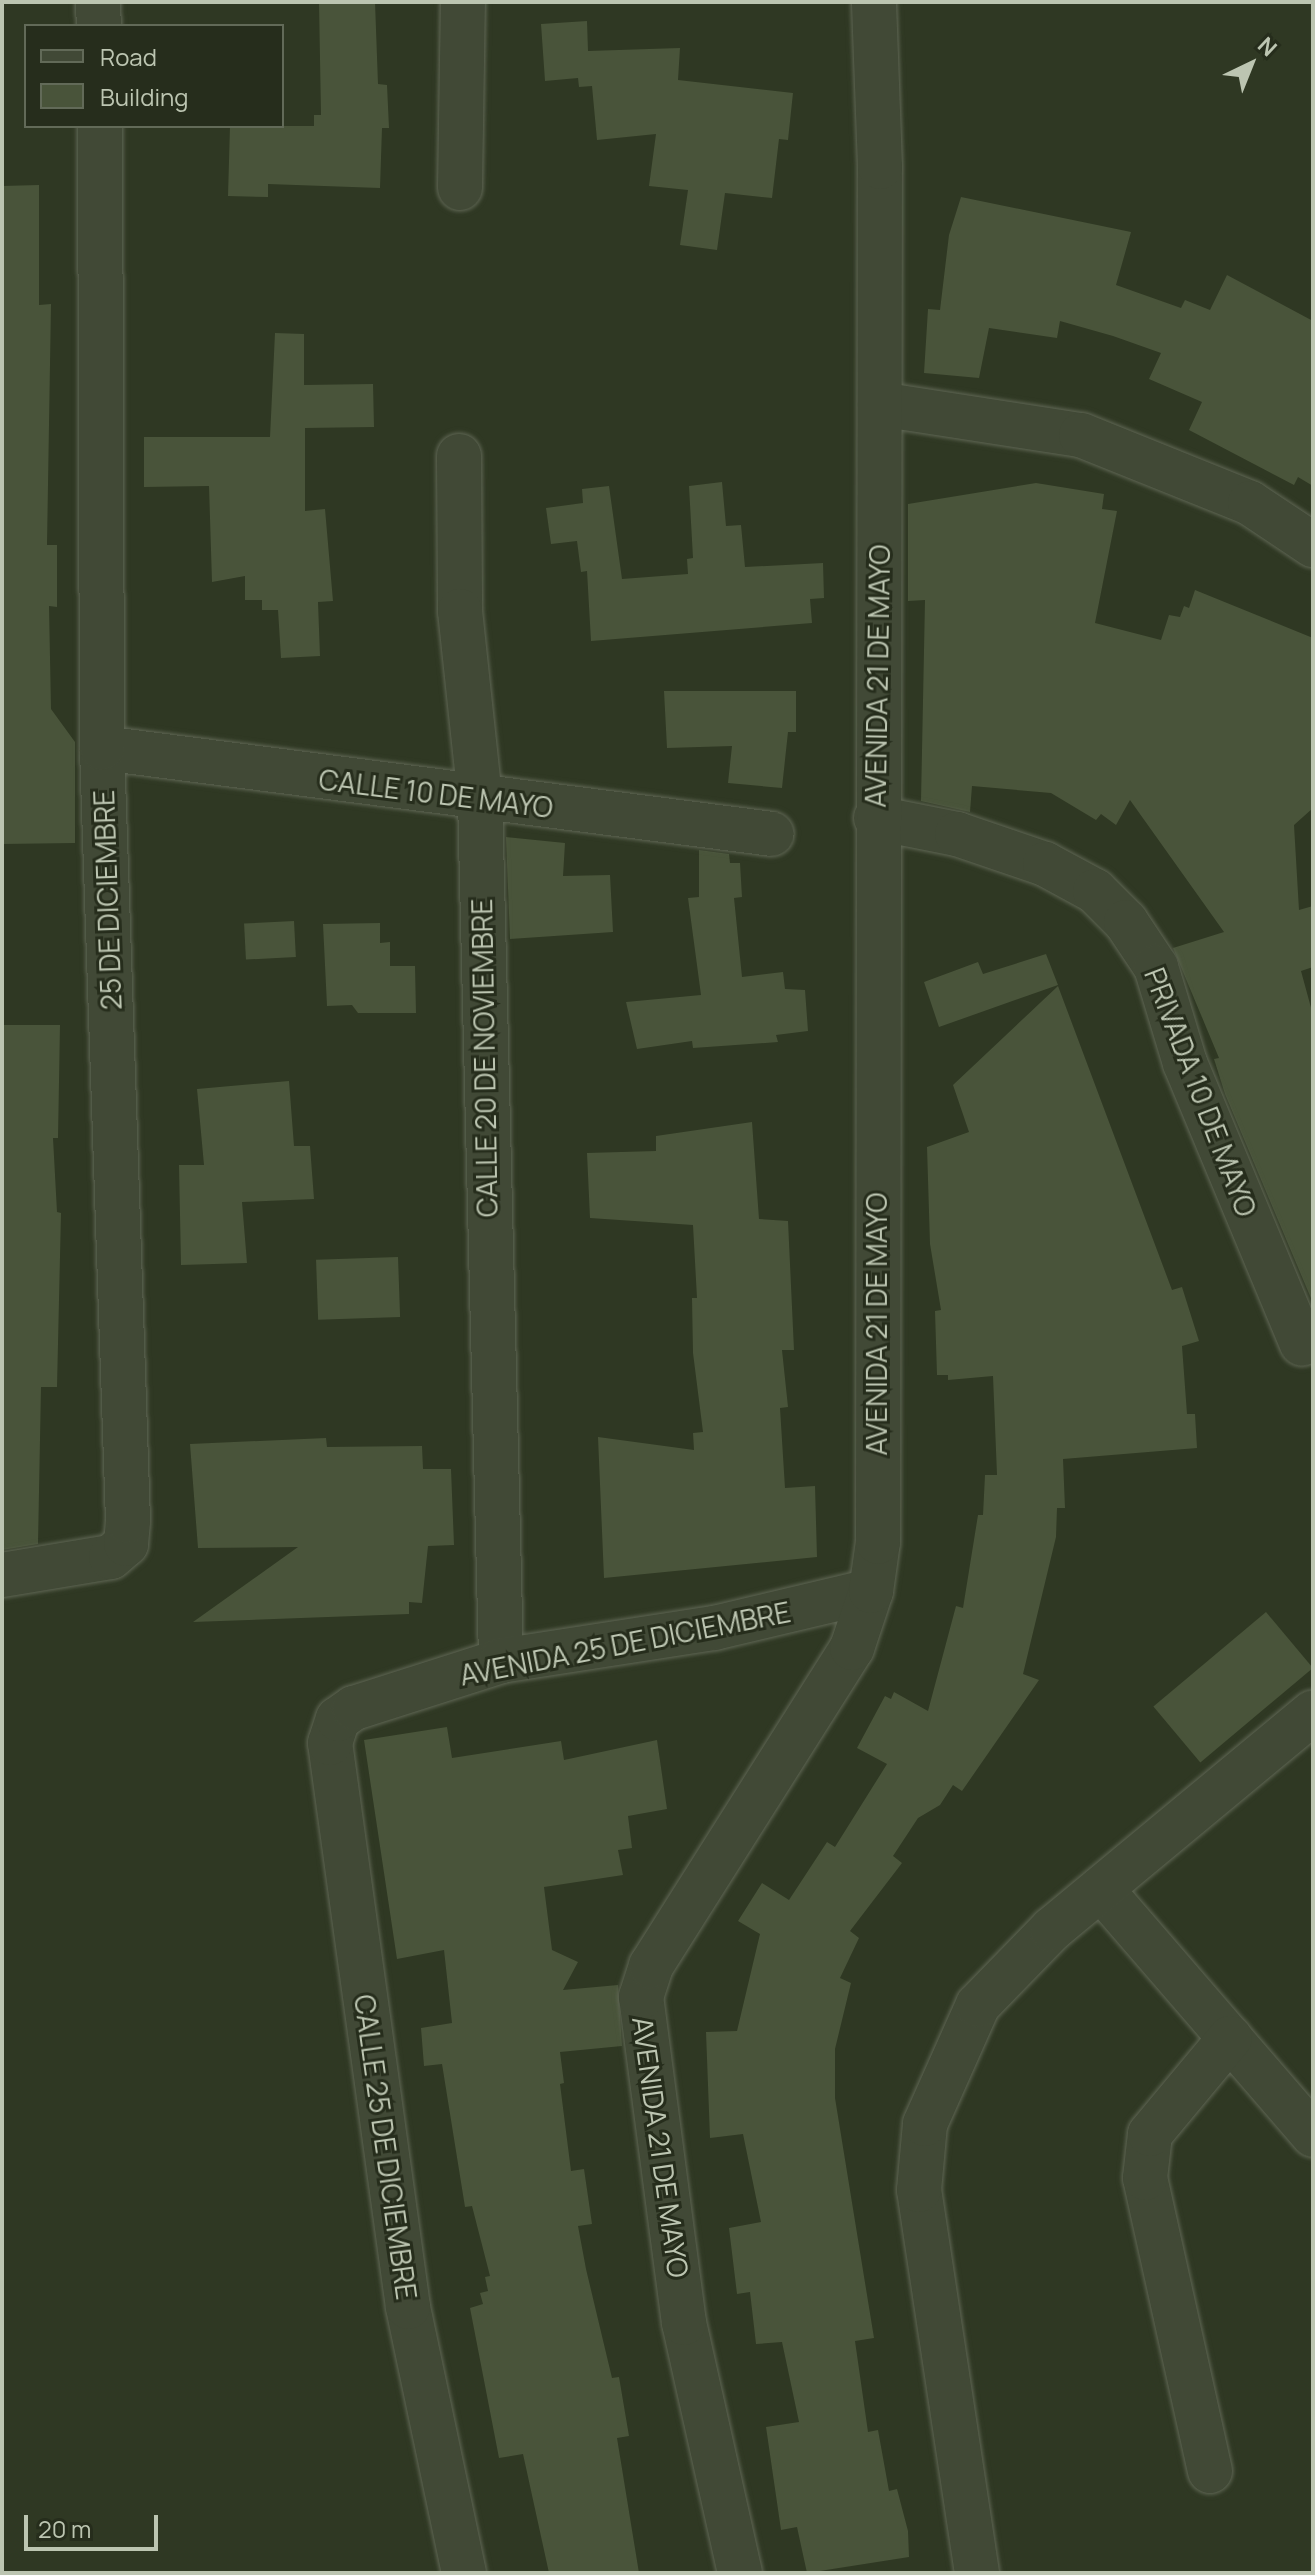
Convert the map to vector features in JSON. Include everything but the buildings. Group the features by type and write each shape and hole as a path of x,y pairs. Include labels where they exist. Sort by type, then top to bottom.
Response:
{"street":[{"path":"98,2 99,24"},
{"path":"460,188 463,2"},
{"name":"AVENIDA 21 DE MAYO","path":"740,2573 684,2323 641,1997 651,1966 852,1648 871,1591 878,1542 876,818 880,404 874,2"},
{"name":"25 DE DICIEMBRE","path":"2,1575 111,1557 126,1544 102,748 100,128"},
{"path":"880,404 1081,435 1250,503 1313,545"},
{"name":"CALLE 20 DE NOVIEMBRE","path":"459,456 460,611 480,799 487,1275 501,1661"},
{"name":"CALLE 10 DE MAYO","path":"102,748 480,799 772,834"},
{"name":"PRIVADA 10 DE MAYO","path":"876,818 957,834 1045,864 1095,891 1126,922 1156,967 1185,1063 1302,1344"},
{"name":"AVENIDA 25 DE DICIEMBRE","path":"338,1719 354,1708 501,1661 714,1628 871,1591"},
{"path":"977,2573 919,2190 925,2124 978,2005 1052,1929 1313,1712"},
{"name":"CALLE 25 DE DICIEMBRE","path":"338,1719 330,1743 408,2307 464,2573"},
{"path":"1101,1889 1313,2135"},
{"path":"1210,2471 1145,2178 1150,2134 1230,2038"}]}
